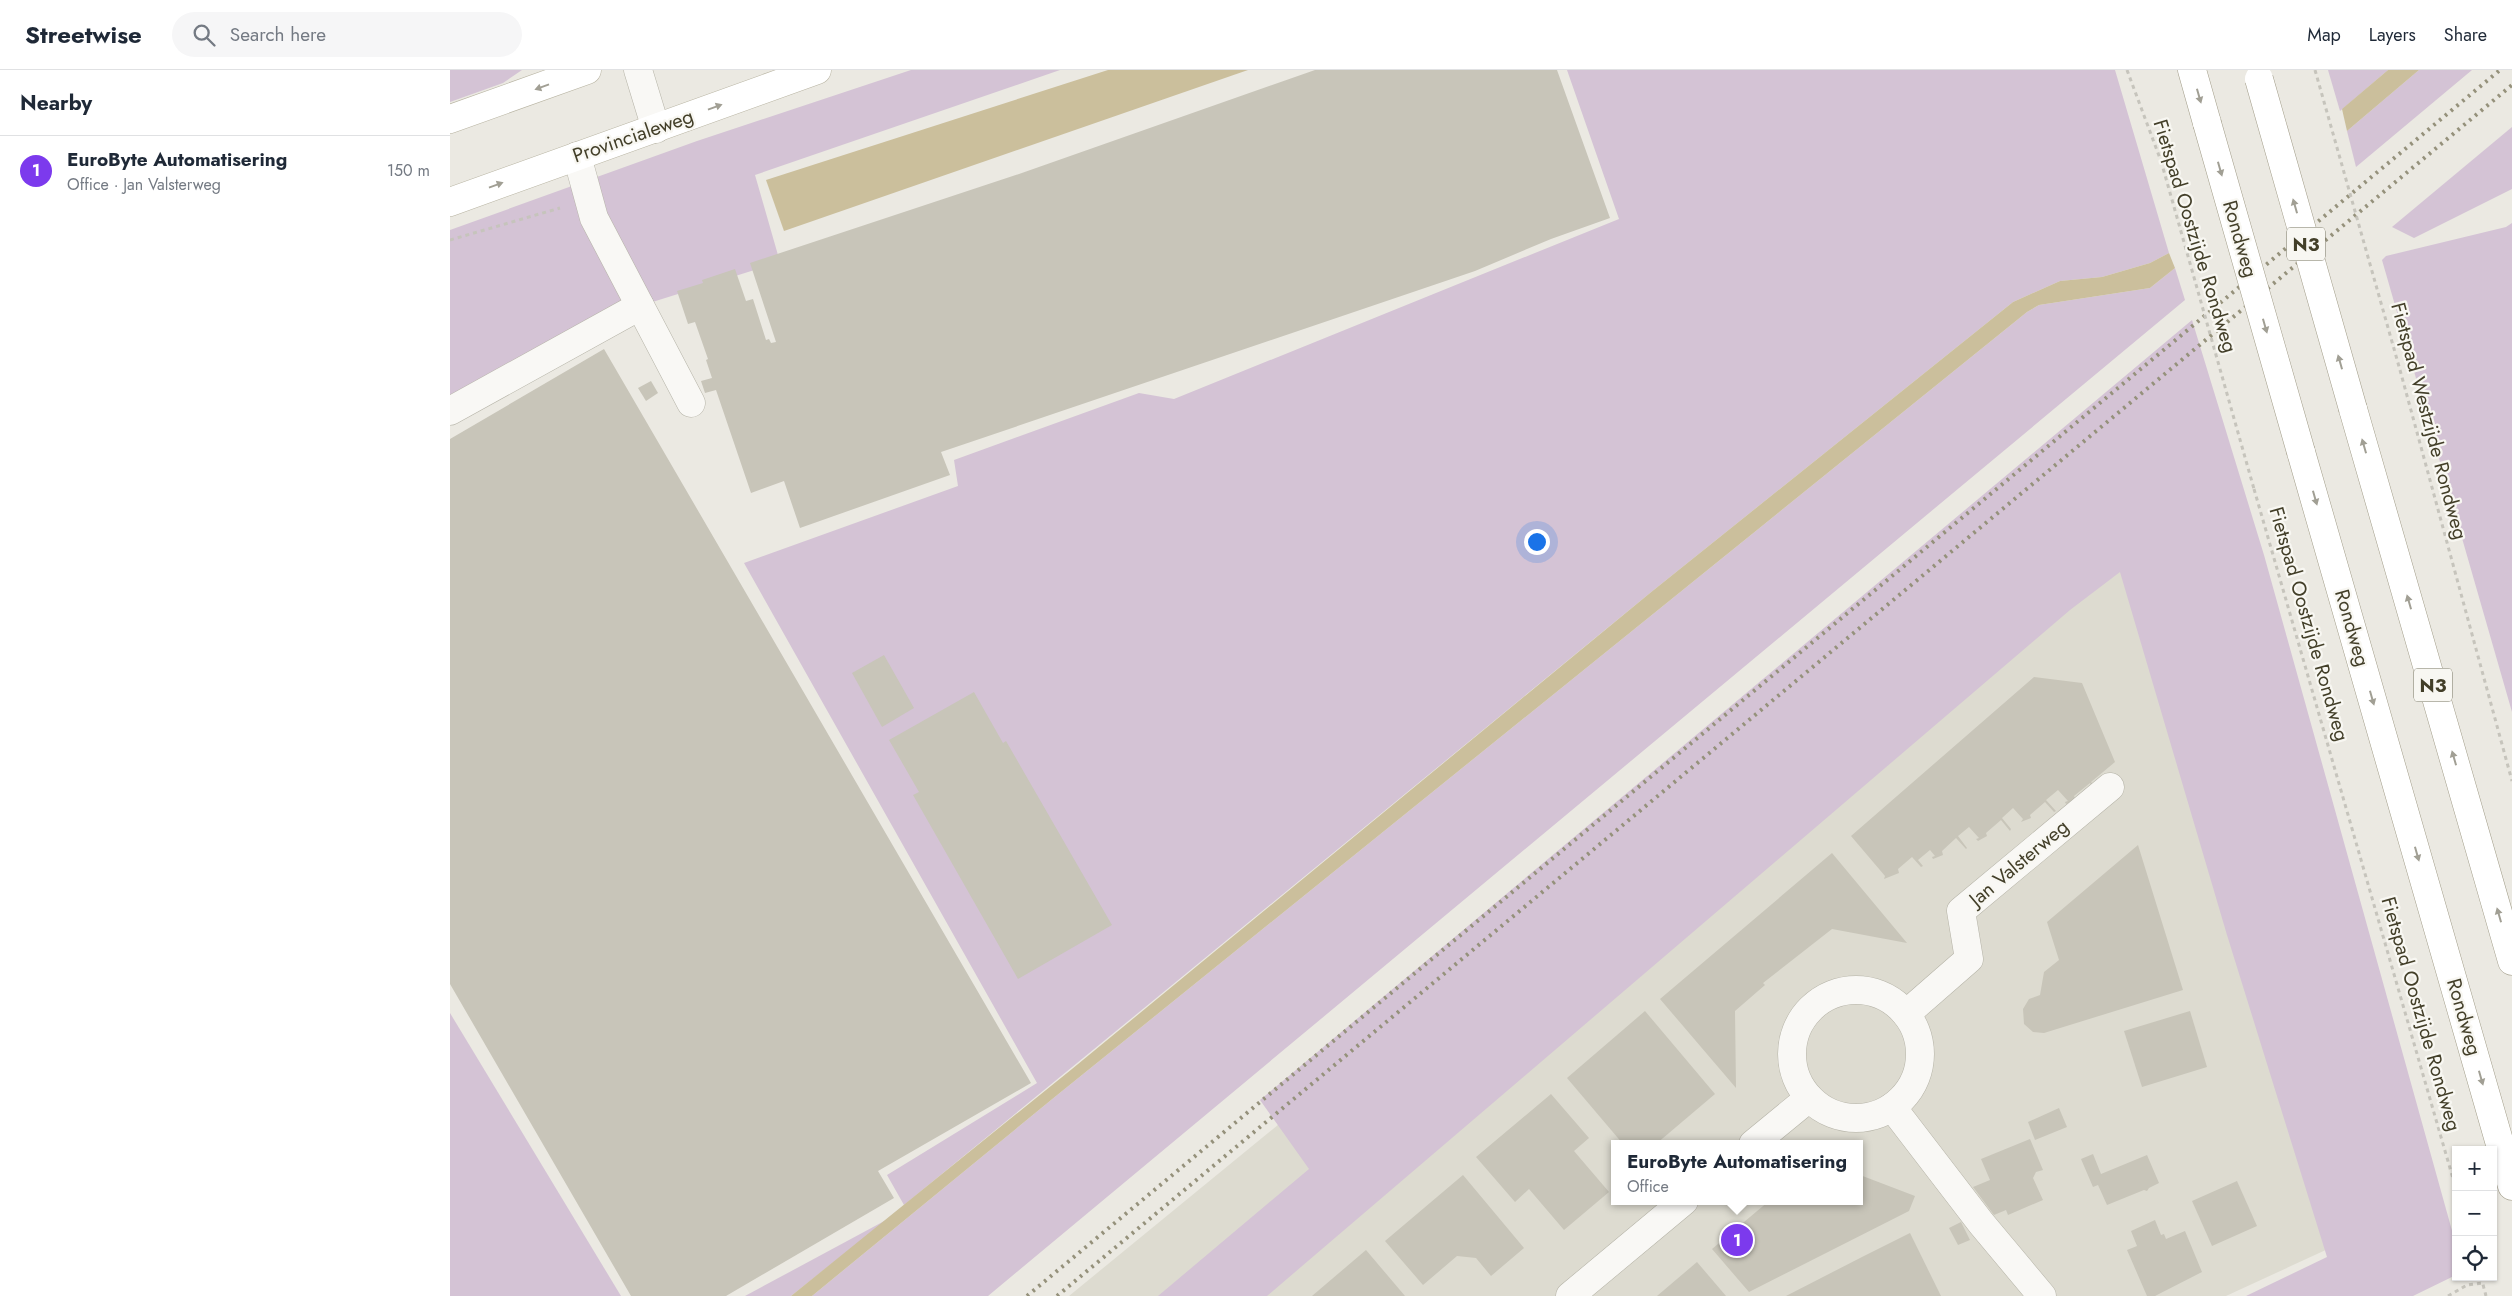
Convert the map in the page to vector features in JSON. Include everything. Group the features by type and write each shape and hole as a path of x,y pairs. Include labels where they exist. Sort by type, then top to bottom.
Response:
{"main road":[{"path":"450,119 588,70"},
{"name":"Provincialeweg","path":"450,202 817,70"},
{"name":"Rondweg","path":"2192,70 2512,1186"},
{"name":"N3","path":"2257,74 2512,961"}],"street":[{"path":"638,70 656,129"},
{"path":"578,156 594,218 691,403"},
{"path":"450,411 640,306"},
{"name":"Jan Valsterweg","path":"1906,1014 1969,959 1961,911 2110,788"},
{"path":"1853,990 1871,992 1888,999 1906,1014 1915,1028 1920,1050 1918,1072 1907,1092 1892,1107 1871,1117 1848,1118 1826,1111 1808,1098 1798,1083 1793,1065 1792,1047 1797,1030 1806,1014 1819,1002 1835,993 1853,990"},
{"path":"1758,1140 1808,1098"},
{"path":"1892,1107 1981,1223 2042,1296"},
{"path":"1583,1292 1680,1205"}],"path":[{"name":"Fietspad Oostzijde Rondweg","path":"2127,70 2161,161 2452,1176"},
{"name":"Fietspad Westzijde Rondweg","path":"2314,70 2400,370 2512,781"},
{"path":"450,240 589,200"},
{"path":"2448,1296 2467,1285 2482,1283 2486,1296"}],"shaded area":[{"path":"450,70 522,70 503,83 450,102"},
{"path":"911,70 1060,70 755,175 780,262 576,326 450,398 450,230 697,141"},
{"path":"1108,70 1248,70 784,231 766,180"},
{"path":"1567,70 2115,70 2169,253 2150,263 2102,277 2060,281 2013,302 1650,593 904,1205 887,1175 1037,1083 744,563 958,486 954,460 1139,393 1174,399 1619,219"},
{"path":"2328,70 2388,70 2340,111"},
{"path":"2388,70 2419,70 2347,131 2342,109"},
{"path":"2419,70 2472,70 2356,167 2347,131"},
{"path":"2512,127 2512,189 2414,238 2392,227"},
{"path":"2512,223 2512,712 2382,260 2386,256 2506,227"},
{"path":"2169,253 2175,268 2150,288 2039,305 2027,312 1056,1096 812,1296 791,1296 1072,1069 1650,593 2013,302 2060,281 2102,277 2150,263"},
{"path":"2175,268 2185,300 988,1296 812,1296 1056,1096 2027,312 2039,305 2150,288"},
{"path":"2192,320 2264,555 2452,1231 2452,1277 2413,1296 2246,1296 2327,1257 2227,935 2120,572 2070,610 1267,1296 1158,1296 1309,1169 1260,1100"},
{"path":"2195,374 2441,1197 2226,1296 1069,1296"},
{"path":"450,1013 621,1296 450,1296"},
{"path":"888,1219 791,1296 745,1296"}],"building":[{"path":"1315,70 1557,70 1610,218 1551,239 1475,271 941,452 950,475 800,528 784,481 751,493 716,390 705,393 701,381 712,378 706,360 708,359 695,322 688,324 677,291 703,283 702,280 735,269 746,301 753,299 766,340 769,339 771,343 776,342 750,263 1019,174"},
{"path":"604,349 1031,1083 878,1171 894,1198 726,1296 631,1296 450,984 450,439"},
{"path":"651,381 658,393 646,401 638,388"},
{"path":"884,655 914,708 882,727 852,673"},
{"path":"2034,677 2082,683 2115,762 2091,782 2100,793 2090,783 2074,796 2076,800 2066,804 2065,802 2068,801 2058,790 2046,800 2056,811 2054,812 2045,802 2030,815 2031,818 2021,822 2023,819 2013,808 2002,818 2011,829 2010,831 2001,820 1986,833 1987,836 1978,841 1976,839 1979,838 1969,827 1958,836 1966,849 1956,838 1942,851 1943,855 1933,859 1932,857 1935,856 1930,850 1918,860 1923,866 1921,867 1912,857 1898,869 1899,873 1884,879 1885,876 1851,836"},
{"path":"974,692 1003,743 1006,741 1112,925 1018,979 913,795 919,792 889,740"},
{"path":"2138,845 2183,990 2044,1033 2033,1032 2024,1024 2023,1009 2029,999 2040,995 2044,972 2059,960 2047,922"},
{"path":"1832,853 1907,943 1832,929 1763,983 1765,985 1735,1011 1736,1088 1660,999"},
{"path":"1645,1011 1715,1094 1661,1140 1620,1140 1567,1078"},
{"path":"2190,1011 2207,1067 2142,1087 2124,1031"},
{"path":"1551,1094 1589,1138 1574,1151 1609,1192 1564,1230 1529,1189 1515,1202 1476,1157"},
{"path":"2059,1108 2067,1127 2035,1140 2028,1122"},
{"path":"2030,1139 2043,1170 2036,1172 2033,1178 2043,1200 2008,1215 2006,1210 1994,1215 1973,1187 1990,1180 1981,1159"},
{"path":"2093,1154 2101,1174 2147,1155 2159,1183 2147,1191 2144,1190 2107,1205 2098,1185 2093,1187 2081,1159"},
{"path":"1463,1175 1524,1248 1491,1276 1476,1258 1457,1256 1423,1285 1385,1241"},
{"path":"1863,1176 1915,1196 1909,1211 1749,1292 1712,1249 1764,1205 1863,1205"},
{"path":"2237,1181 2257,1226 2212,1246 2192,1201"},
{"path":"2155,1220 2161,1235 2164,1234 2166,1239 2185,1231 2202,1272 2155,1296 2147,1296 2127,1250 2137,1246 2131,1231"},
{"path":"1961,1222 1970,1240 1958,1245 1949,1228"},
{"path":"1910,1233 1941,1296 1786,1296 1862,1257"},
{"path":"1366,1250 1405,1296 1312,1296"},
{"path":"1697,1262 1726,1296 1657,1296"}],"railway":[{"path":"1027,1296 2500,70"},
{"path":"1057,1296 2512,85"}],"place":[{"name":"EuroByte Automatisering","path":"1737,1240"}]}
